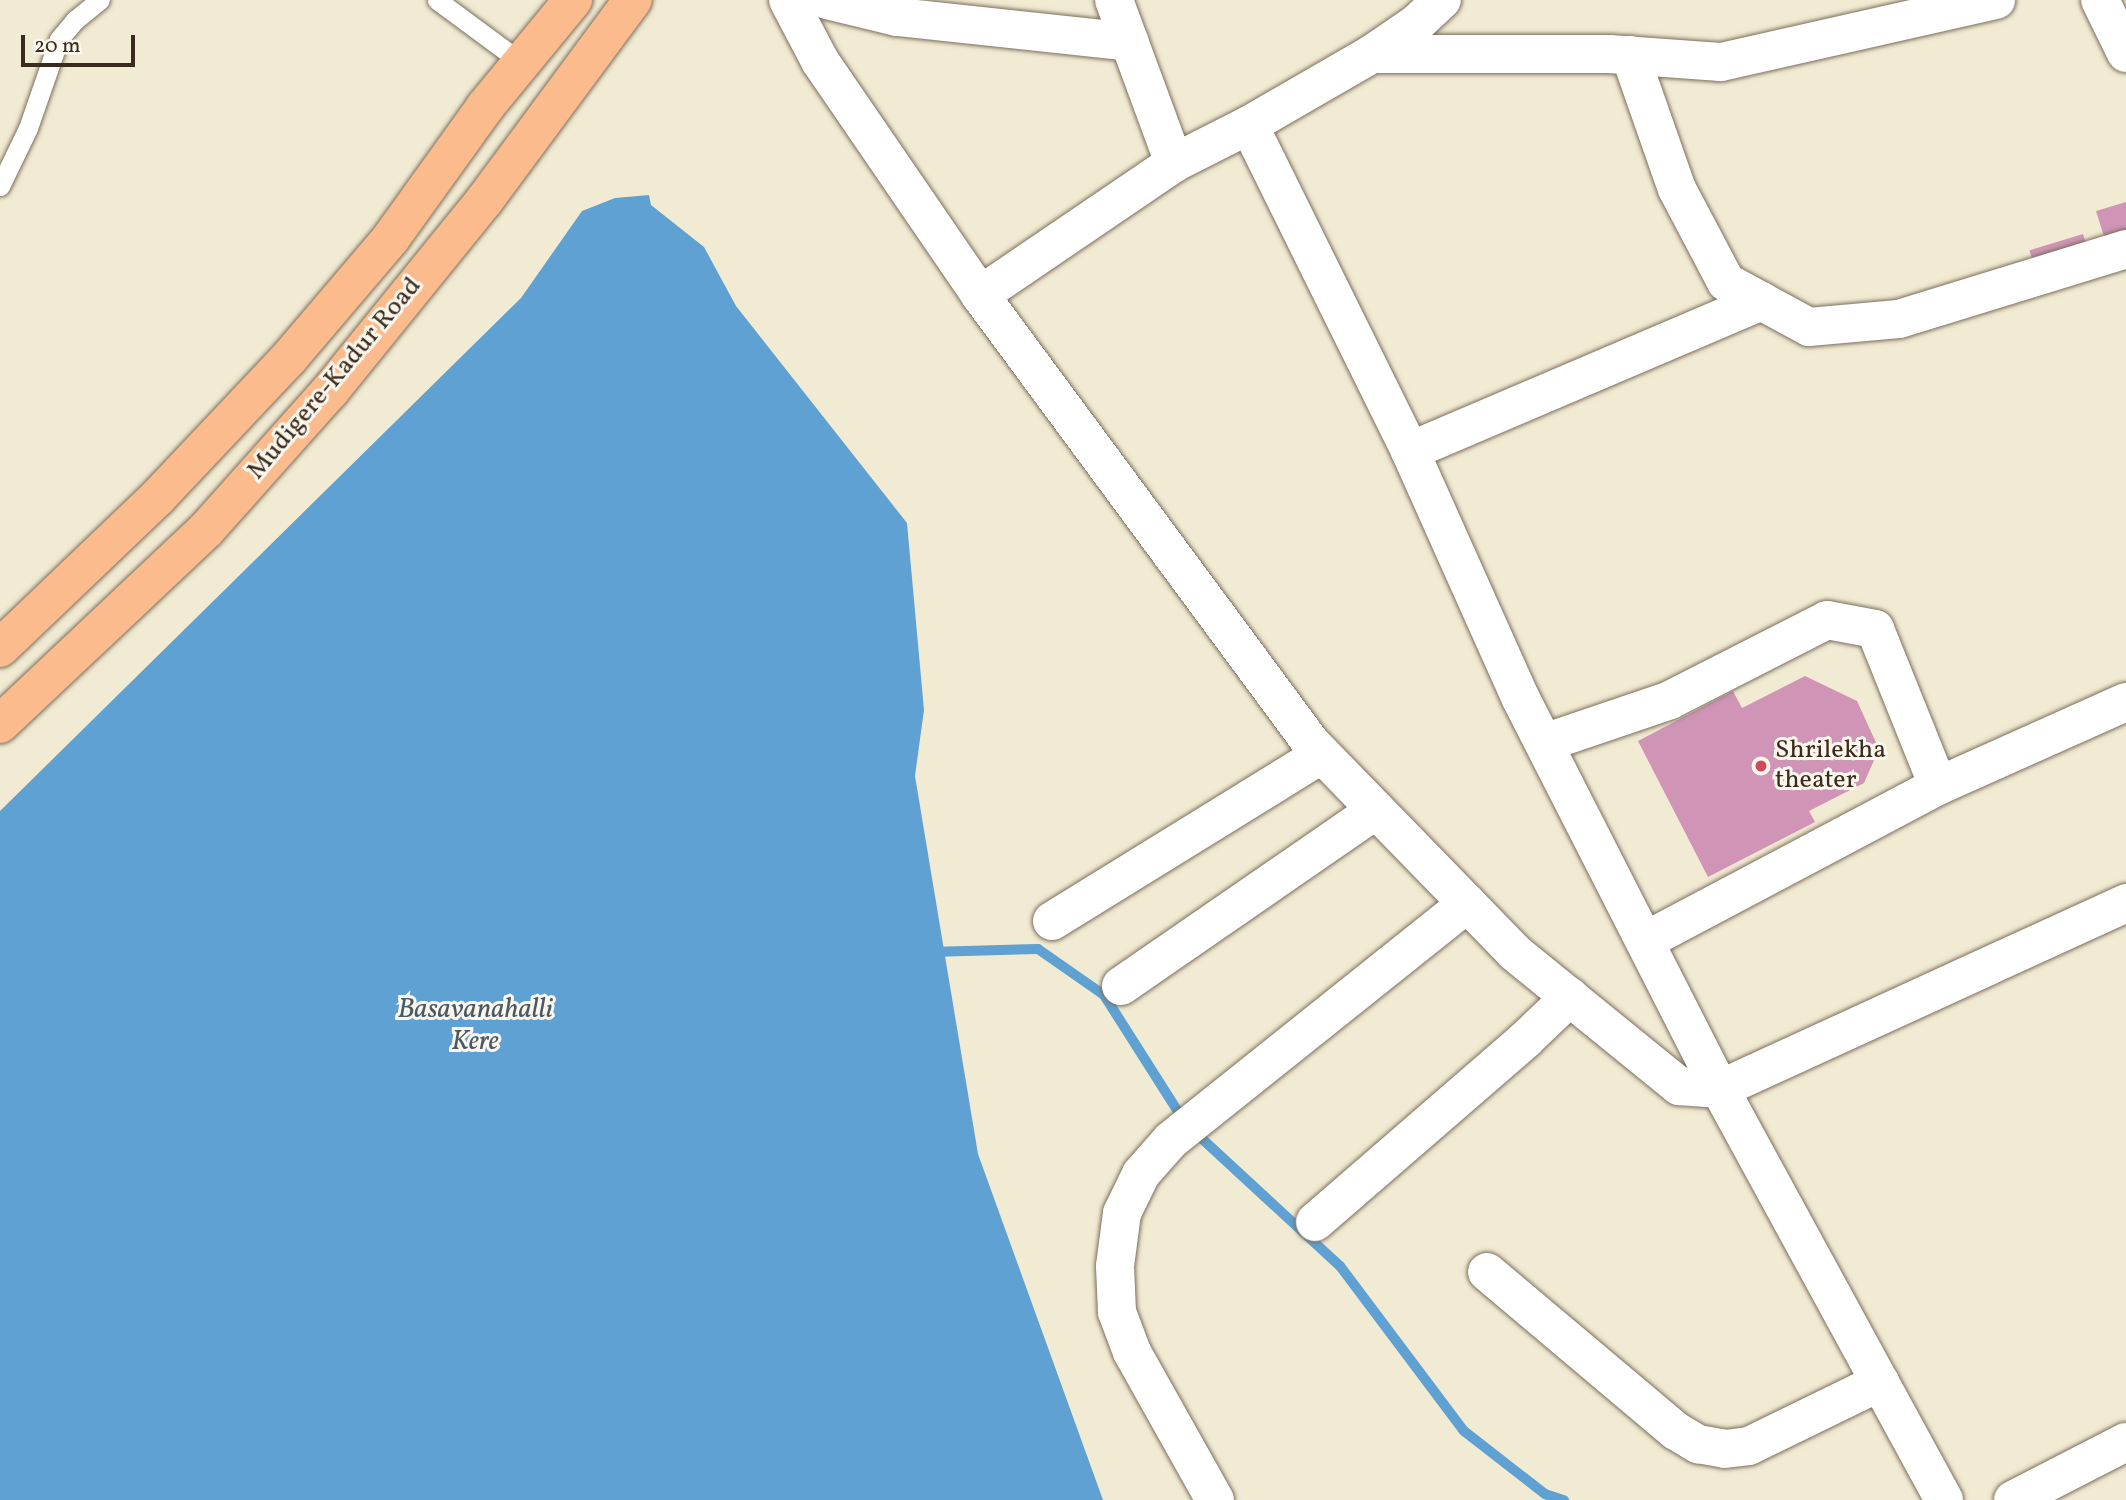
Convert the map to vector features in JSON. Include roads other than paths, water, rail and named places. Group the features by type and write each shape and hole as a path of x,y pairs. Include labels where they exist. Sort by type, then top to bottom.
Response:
{"highway":[{"name":"Mudigere-Kadur Road","path":"0,648 158,497 289,358 391,238 485,107 573,0"},
{"name":"Mudigere-Kadur Road","path":"0,724 206,530 330,391 492,191 633,0"}],"street":[{"path":"788,0 820,61 980,295 1322,754 1514,952 1679,1086 1720,1089 2126,903"},
{"path":"827,0 897,17 1130,42"},
{"path":"1114,0 1174,163"},
{"path":"1372,54 1630,55 1721,62 1996,0"},
{"path":"2100,0 2126,53"},
{"path":"980,295 1174,163 1249,125 1372,54 1423,8"},
{"path":"1630,55 1677,189 1726,282 1809,327 1899,319 2125,253"},
{"path":"1249,125 1410,452 1544,743 1720,1089 1944,1500"},
{"path":"1410,452 1761,301"},
{"path":"1544,743 1670,700 1827,620 1875,629 1938,786"},
{"path":"1645,941 1938,786 2126,702"},
{"path":"1052,921 1322,754"},
{"path":"1121,986 1376,810"},
{"path":"1215,1500 1132,1352 1117,1312 1115,1266 1122,1213 1141,1174 1174,1138 1467,904"},
{"path":"1315,1222 1570,997"},
{"path":"1487,1272 1676,1431 1698,1444 1725,1448 1749,1446 1880,1382"},
{"path":"2013,1500 2126,1442"}],"lane":[{"path":"0,186 28,128 59,39 75,20 100,0"},
{"path":"437,0 522,63"}],"water":[{"name":"Basavanahalli Kere","path":"649,195 651,205 704,247 736,306 907,523 924,710 915,776 978,1154 1103,1500 0,1500 0,811 521,298 582,211 615,198"}],"waterway":[{"path":"930,952 1038,949 1104,995 1186,1124 1340,1266 1464,1431 1545,1494 1564,1500"}],"place":[{"name":"Shrilekha theater","path":"1761,766"}]}
